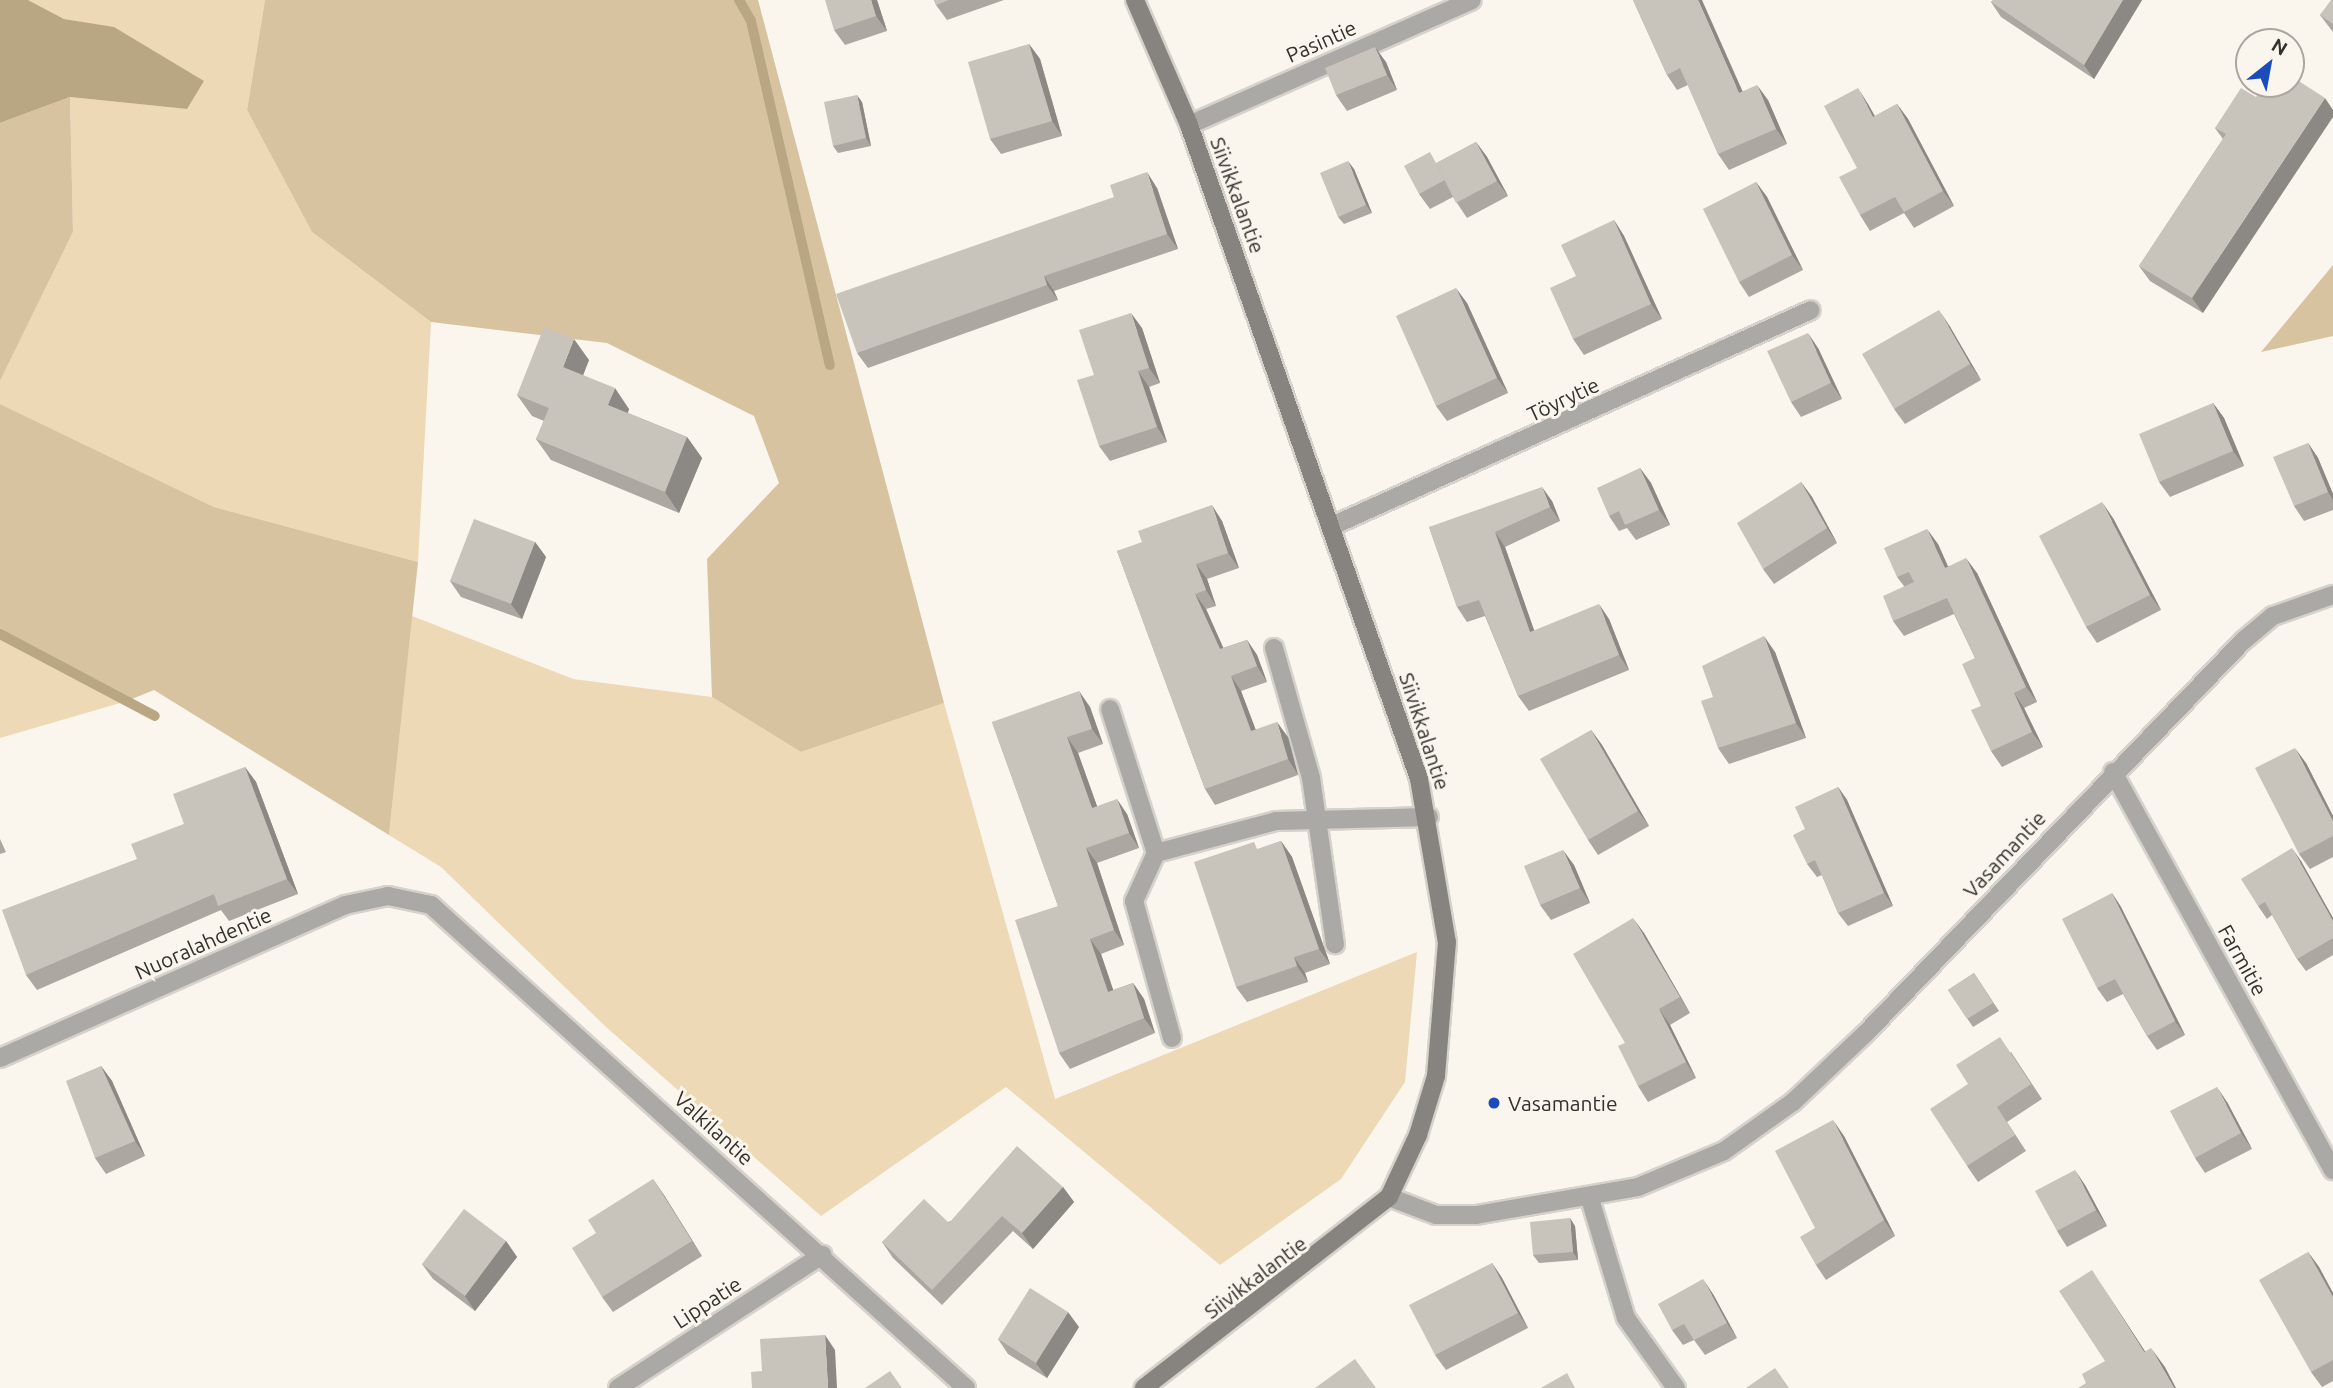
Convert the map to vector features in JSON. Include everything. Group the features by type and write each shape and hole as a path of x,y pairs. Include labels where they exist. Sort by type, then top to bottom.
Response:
{"main road":[{"name":"Siivikkalantie","path":"1135,0 1189,125 1332,526 1429,817 1447,942 1444,1017 1418,1135 1389,1197 1144,1388"}],"street":[{"name":"Pasintie","path":"1189,125 1472,0"},
{"name":"Töyrytie","path":"1332,526 1811,310"},
{"name":"Vasamantie","path":"1389,1197 1436,1215 1590,1199 1695,1166 1793,1102 2113,772 2273,616 2333,595"},
{"path":"1274,649 1318,822 1335,944"},
{"path":"1110,709 1156,853 1134,901 1172,1038"},
{"name":"Farmitie","path":"2113,772 2333,1170"},
{"path":"1156,853 1276,821 1429,817"},
{"name":"Nuoralahdentie","path":"0,1058 345,905 388,896 431,905"},
{"name":"Valkilantie","path":"431,905 822,1255 966,1388"},
{"path":"1590,1199 1626,1318 1676,1388"},
{"name":"Lippatie","path":"618,1388 822,1255"}],"shaded area":[{"path":"0,0 28,0 64,19 114,27 204,81 187,109 70,97 0,123"},
{"path":"28,0 265,0 247,110 312,232 431,322 418,562 214,507 0,404 0,381 73,232 70,97 187,109 114,28 64,19"},
{"path":"265,0 758,0 944,703 801,752 712,697 707,559 779,483 754,416 607,343 431,322 312,232 247,110"},
{"path":"70,97 73,232 0,381 0,123"},
{"path":"2333,265 2333,336 2261,352"},
{"path":"0,404 214,507 418,562 389,835 154,690 127,701 0,634"},
{"path":"412,616 573,679 712,697 801,752 944,703 1055,1099 1417,952 1405,1082 1341,1179 1220,1265 1006,1087 821,1216 605,1026 441,867 389,835"},
{"path":"0,634 127,701 0,738"}],"building":[{"path":"825,0 871,0 876,16 834,30"},
{"path":"934,0 949,0 936,5"},
{"path":"1633,0 1698,0 1739,93 1757,85 1776,129 1718,154 1680,68 1667,75"},
{"path":"2123,0 2084,65 1991,2"},
{"path":"2333,0 2333,24 2320,15"},
{"path":"1029,44 1052,121 990,139 968,62"},
{"path":"1375,47 1387,75 1336,95 1325,68"},
{"path":"2305,85 2325,98 2192,298 2139,266 2226,134 2215,128 2235,97 2305,98"},
{"path":"1858,88 1873,117 1897,104 1943,191 1904,212 1895,197 1860,215 1839,177 1857,168 1824,106"},
{"path":"857,95 866,138 833,146 824,102"},
{"path":"1476,142 1497,181 1456,203 1436,163"},
{"path":"1430,152 1445,180 1419,194 1404,166"},
{"path":"1348,161 1366,205 1338,217 1320,173"},
{"path":"1147,172 1167,234 1044,276 1047,285 857,353 836,294 1114,197 1110,185"},
{"path":"1756,182 1792,255 1739,282 1703,209"},
{"path":"1614,220 1651,304 1573,339 1550,288 1576,276 1561,245"},
{"path":"1456,288 1497,378 1436,406 1396,316"},
{"path":"1939,310 1970,364 1894,409 1862,354"},
{"path":"1131,313 1149,368 1138,371 1157,427 1099,446 1077,380 1094,375 1079,330"},
{"path":"544,327 574,339 563,367 615,388 608,405 687,437 665,492 536,439 549,408 517,395"},
{"path":"1808,333 1831,383 1791,402 1767,351"},
{"path":"2213,403 2233,451 2159,482 2139,434"},
{"path":"2308,443 2328,492 2294,506 2273,457"},
{"path":"1640,468 1659,510 1625,525 1619,511 1609,516 1597,488"},
{"path":"1801,482 1827,528 1763,569 1737,523"},
{"path":"1542,487 1550,507 1495,532 1530,632 1599,604 1619,655 1518,696 1479,600 1457,607 1429,527"},
{"path":"2102,502 2150,595 2086,627 2039,536"},
{"path":"1212,505 1228,553 1196,564 1206,590 1195,594 1220,649 1247,640 1257,666 1231,676 1251,731 1277,722 1288,759 1205,789 1117,551 1142,542 1138,531"},
{"path":"474,519 535,542 511,604 450,581"},
{"path":"1927,529 1945,568 1966,558 2026,687 2014,693 2032,732 1991,751 1971,710 1981,706 1962,664 1975,658 1947,598 1893,621 1883,596 1914,582 1909,572 1897,577 1884,548"},
{"path":"1764,636 1796,723 1718,748 1701,701 1713,697 1702,666"},
{"path":"1079,691 1092,729 1067,737 1092,808 1117,799 1129,833 1086,848 1114,930 1090,939 1108,992 1133,983 1144,1018 1059,1053 1015,920 1058,906 992,722"},
{"path":"1591,730 1638,811 1588,840 1540,759"},
{"path":"2295,748 2333,821 2333,836 2299,854 2255,768"},
{"path":"245,767 287,879 218,906 214,894 26,975 2,910 137,859 131,844 184,824 173,794"},
{"path":"1838,787 1884,893 1838,913 1815,860 1807,864 1793,835 1805,829 1795,807"},
{"path":"1281,841 1319,949 1294,957 1297,966 1236,987 1194,862 1254,842 1257,849"},
{"path":"2292,848 2333,921 2333,938 2297,959 2265,902 2258,906 2241,879"},
{"path":"1563,850 1580,888 1540,905 1524,866"},
{"path":"2112,893 2175,1021 2147,1036 2115,979 2097,988 2062,919"},
{"path":"1633,918 1680,997 1659,1009 1686,1062 1638,1086 1618,1046 1625,1043 1573,954"},
{"path":"1974,973 1993,1003 1967,1019 1948,990"},
{"path":"2000,1037 2031,1084 1997,1107 2015,1135 1967,1166 1930,1109 1968,1084 1956,1065"},
{"path":"101,1066 135,1141 95,1158 66,1081"},
{"path":"2217,1087 2241,1133 2195,1158 2170,1111"},
{"path":"1833,1120 1884,1220 1816,1265 1800,1237 1815,1228 1775,1151"},
{"path":"1017,1146 1063,1187 1022,1233 1002,1216 932,1290 882,1242 924,1199 949,1223"},
{"path":"2075,1170 2096,1210 2057,1231 2035,1191"},
{"path":"653,1179 692,1241 602,1297 572,1248 596,1233 588,1220"},
{"path":"464,1209 506,1241 465,1296 422,1264"},
{"path":"1570,1218 1573,1252 1533,1255 1530,1222"},
{"path":"2308,1252 2333,1297 2333,1360 2311,1372 2259,1280"},
{"path":"1492,1263 1518,1313 1435,1355 1409,1305"},
{"path":"2092,1270 2144,1352 2151,1348 2174,1388 2078,1388 2086,1383 2082,1374 2105,1361 2059,1291"},
{"path":"1703,1279 1727,1323 1694,1340 1684,1324 1672,1330 1658,1304"},
{"path":"1030,1288 1068,1312 1036,1363 998,1339"},
{"path":"825,1335 828,1388 752,1388 751,1372 762,1371 760,1339"},
{"path":"1355,1359 1376,1388 1315,1388"},
{"path":"1775,1368 1789,1388 1746,1388"},
{"path":"890,1371 902,1388 865,1388"},
{"path":"1567,1373 1575,1388 1541,1388"}],"waterway":[{"path":"739,0 751,21 830,365"},
{"path":"0,634 155,716"}],"place":[{"name":"Vasamantie","path":"1494,1103"}]}
